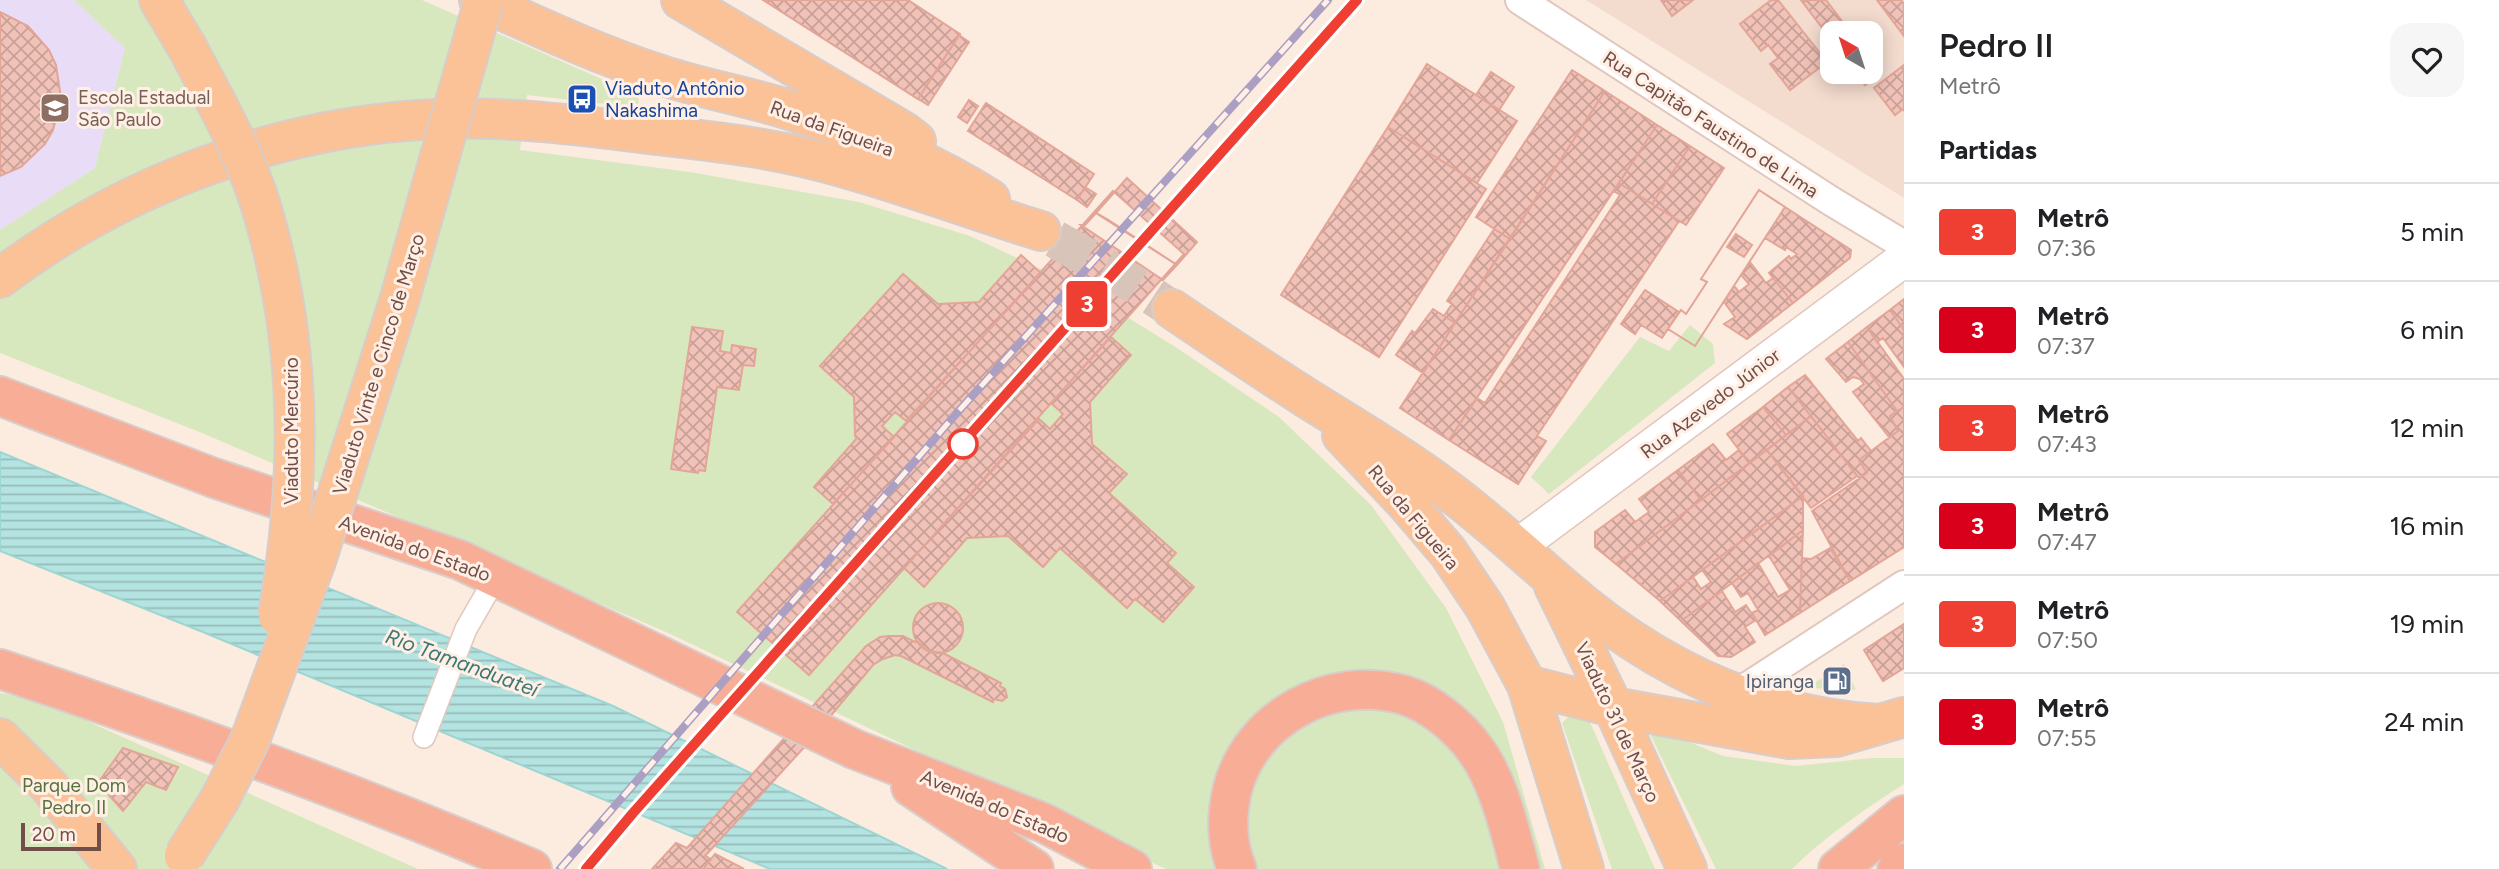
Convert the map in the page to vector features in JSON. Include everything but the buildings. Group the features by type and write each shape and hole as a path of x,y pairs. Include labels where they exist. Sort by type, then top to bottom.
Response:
{"highway":[{"name":"Avenida do Estado","path":"0,397 214,478 460,560 854,749 1044,822 1132,869"},
{"path":"0,669 109,705 434,827 532,869"},
{"path":"1237,869 1228,837 1228,809 1245,756 1259,736 1280,717 1310,700 1337,692 1360,690 1382,690 1406,695 1456,726 1477,751 1499,794 1520,869"},
{"name":"Avenida do Estado","path":"854,749 1034,869"},
{"path":"1838,869 1904,815"},
{"path":"1896,869 1904,863"}],"main road":[{"name":"Viaduto Mercúrio","path":"159,0 226,121 260,204 283,291 293,369 294,472 289,550 277,618 275,678"},
{"name":"Rua da Figueira","path":"0,278 37,250 110,207 188,172 268,145 352,128 436,119 521,120 739,145 826,162 1048,235 954,176 796,112 662,76 581,46 514,11 479,0"},
{"name":"Viaduto Vinte e Cinco de Março","path":"174,869 219,799 250,740 275,678 316,561 400,298 484,0"},
{"path":"681,0 903,131 954,176"},
{"name":"Rua da Figueira","path":"1172,309 1306,398 1387,446 1432,478 1517,547 1585,607 1627,637 1691,676 1735,695 1804,713 1852,722 1891,720"},
{"name":"Rua da Figueira","path":"1306,398 1407,503 1448,552 1485,607 1527,685 1584,869"},
{"name":"Viaduto 31 de Março","path":"1548,575 1613,707 1687,869"},
{"path":"1527,685 1613,707 1788,739 1836,737 1891,720"},
{"path":"0,738 47,784 117,869"}],"street":[{"name":"Rua Capitão Faustino de Lima","path":"1520,0 1819,194 1904,245"},
{"name":"Rua Azevedo Júnior","path":"1517,547 1904,259"},
{"path":"424,737 467,629 496,577"},
{"path":"1735,695 1904,585"}],"shaded area":[{"name":"Escola Estadual São Paulo","path":"0,0 74,0 125,48 95,168 0,230"},
{"path":"1586,0 1904,0 1904,198"}],"green space":[{"path":"74,0 422,0 638,95 639,103 633,107 527,95 520,150 690,172 859,202 970,236 1075,285 1174,346 1279,417 1371,505 1446,608 1503,722 1545,869 1166,869 666,632 202,433 0,353 0,230 95,168 125,48"},
{"path":"1690,325 1713,344 1715,363 1549,494 1531,477 1640,337 1669,351"},
{"path":"1844,664 1856,690 1806,688"},
{"name":"Parque Dom Pedro II","path":"0,693 42,701 418,869 0,869"},
{"path":"1571,714 1589,720 1655,869 1612,869 1562,723"},
{"path":"1658,729 1723,756 1796,766 1872,758 1904,758 1904,784 1831,834 1792,869 1716,869 1651,736 1653,731"}],"water":[{"name":"Rio Tamanduateí","path":"0,452 613,706 947,869 770,869 203,632 0,551"}],"tunnel":[{"path":"1055,239 1172,309"}],"railway":[{"path":"560,869 956,414 1328,0"},
{"path":"586,869 1357,0"}],"metro line":[{"name":"3","path":"586,869 1357,0"}],"place":[{"name":"Viaduto Antônio Nakashima","path":"582,99"},
{"name":"Escola Estadual São Paulo","path":"55,108"},
{"name":"Ipiranga","path":"1837,681"}]}
